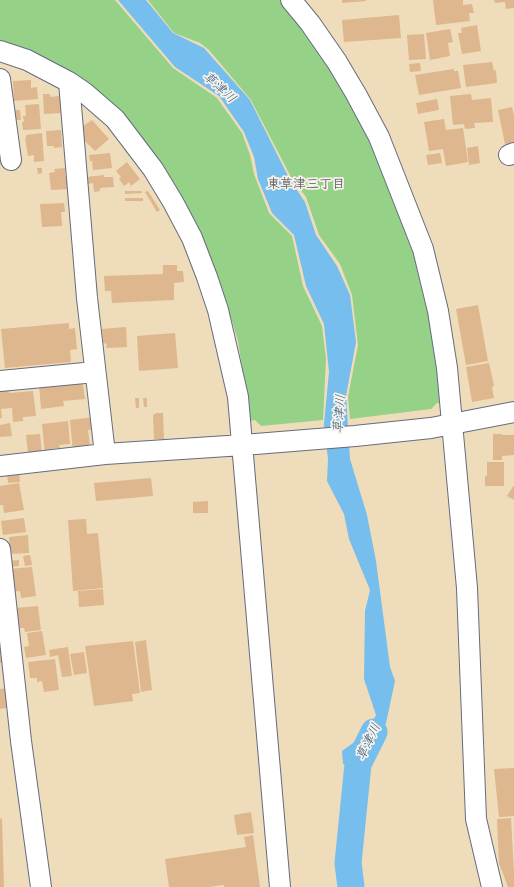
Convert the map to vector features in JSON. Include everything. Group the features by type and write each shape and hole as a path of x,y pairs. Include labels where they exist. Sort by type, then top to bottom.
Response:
{"street":[{"path":"291,0 310,23 337,62 379,137 423,249 438,311 447,368 453,424 467,588 476,820 492,887"},
{"path":"0,51 28,60 69,82 85,93 115,119 161,182 192,238 214,297 225,337 238,397 280,887"},
{"path":"0,79 11,160"},
{"path":"69,82 87,298 106,454"},
{"path":"0,381 95,372"},
{"path":"0,466 106,454 243,445 431,428 514,412"},
{"path":"0,549 21,741 41,887"}],"green space":[{"path":"0,0 115,0 173,68 217,98 242,133 250,155 254,174 269,213 292,236 303,286 322,326 326,359 323,420 261,426 255,420 250,421 238,341 231,318 219,282 176,192 53,63 27,49 0,40"},
{"path":"148,0 283,0 314,43 372,139 410,241 429,319 443,403 437,403 431,409 350,419 348,397 358,345 352,295 340,264 319,235 306,197 292,179 251,100 209,50 200,43 174,33"}],"water":[{"path":"118,0 146,0 173,33 204,48 250,100 290,180 305,202 316,235 337,266 350,295 356,342 346,396 350,459 367,515 376,561 390,667 395,681 386,723 373,745 369,761 358,764 343,764 342,751 362,736 376,715 364,679 365,611 370,590 349,539 344,514 327,481 328,459 324,424 329,372 324,324 306,286 294,235 272,213 258,179 254,157 244,132 219,96 175,67"}],"building":[{"path":"342,0 366,0 366,1 342,3"},
{"path":"433,0 463,0 463,5 472,4 474,13 469,13 470,21 436,25"},
{"path":"494,0 514,0 514,8 506,9 505,2 495,3"},
{"path":"399,15 401,38 344,42 342,20"},
{"path":"477,25 481,51 462,54 458,33 462,33 461,28"},
{"path":"450,29 453,42 448,43 450,56 430,60 426,33"},
{"path":"424,34 426,59 409,60 407,35"},
{"path":"492,62 494,71 496,70 497,83 466,87 463,65"},
{"path":"420,63 421,71 410,72 409,64"},
{"path":"454,69 454,71 458,71 461,88 419,95 415,75"},
{"path":"31,80 31,88 37,87 38,99 14,101 13,81"},
{"path":"43,94 50,94 50,97 60,96 61,113 44,114"},
{"path":"471,94 472,100 491,98 493,122 474,123 475,128 465,129 464,124 453,125 450,96"},
{"path":"437,99 439,110 418,114 416,103"},
{"path":"39,104 41,129 23,130 23,116 26,116 25,105"},
{"path":"512,107 514,116 514,142 505,144 498,110"},
{"path":"13,110 20,110 21,120 13,120"},
{"path":"444,119 446,130 463,128 468,162 446,166 443,149 429,151 424,122"},
{"path":"92,120 109,139 95,151 80,137 80,128"},
{"path":"61,130 62,147 54,148 54,146 47,146 46,131"},
{"path":"42,133 44,161 34,162 34,155 28,156 25,138 26,135"},
{"path":"478,146 480,163 469,165 467,148"},
{"path":"110,153 112,168 93,170 92,161 90,161 89,155"},
{"path":"440,153 442,163 428,165 426,155"},
{"path":"127,162 140,179 131,186 129,182 124,186 119,179 121,177 116,171"},
{"path":"37,168 42,168 42,173 38,174"},
{"path":"65,168 65,176 68,175 69,189 51,190 49,173 55,172 54,169"},
{"path":"104,175 104,177 113,177 114,187 100,188 100,191 94,192 93,183 87,184 86,177"},
{"path":"125,191 142,191 142,193 125,194"},
{"path":"148,191 160,210 157,212 145,192"},
{"path":"125,198 143,198 143,201 125,201"},
{"path":"64,203 65,212 61,212 62,226 42,227 40,204"},
{"path":"163,265 177,265 177,271 183,271 184,282 174,283 174,300 112,303 111,291 105,291 104,276 163,274"},
{"path":"478,305 488,361 466,365 456,309"},
{"path":"69,323 69,329 75,328 77,349 70,350 71,362 5,368 1,329"},
{"path":"126,327 127,347 106,348 107,344 103,343 102,329"},
{"path":"175,333 178,368 139,371 137,336"},
{"path":"489,363 494,386 492,387 494,398 472,402 466,367"},
{"path":"82,379 85,399 63,401 64,406 41,409 39,384"},
{"path":"0,390 9,390 9,393 33,391 36,416 23,417 23,421 13,422 12,408 1,409 2,418 0,418"},
{"path":"135,398 139,398 139,408 136,408"},
{"path":"143,398 147,398 147,407 144,407"},
{"path":"163,413 164,439 154,439 153,415"},
{"path":"94,417 95,429 88,430 90,446 73,452 70,420"},
{"path":"68,421 70,444 59,445 60,448 50,449 50,454 45,455 42,424"},
{"path":"10,423 12,436 0,437 0,425"},
{"path":"40,434 42,453 28,454 26,435"},
{"path":"493,434 514,435 514,455 502,456 502,460 493,460"},
{"path":"487,462 504,462 504,486 485,486"},
{"path":"19,470 20,482 8,483 7,473"},
{"path":"151,478 153,496 96,501 94,483"},
{"path":"19,483 24,510 4,513 3,505 0,505 0,486"},
{"path":"514,485 514,500 507,496"},
{"path":"208,501 208,513 193,513 193,502"},
{"path":"24,518 26,532 3,535 1,521"},
{"path":"86,519 87,534 98,533 103,588 73,591 68,520"},
{"path":"28,535 29,553 10,554 9,537"},
{"path":"30,555 32,565 25,566 23,556"},
{"path":"19,560 19,566 7,567 7,561"},
{"path":"32,567 36,596 21,598 20,591 12,592 9,569"},
{"path":"103,589 104,605 79,607 78,591"},
{"path":"38,606 41,630 25,632 24,628 19,628 16,608"},
{"path":"42,631 46,655 26,658 24,647 29,646 27,633"},
{"path":"146,640 152,690 141,692 135,642"},
{"path":"133,641 140,693 132,694 133,701 94,706 85,646"},
{"path":"68,647 72,676 62,677 58,655 50,657 49,650"},
{"path":"5,651 7,662 0,663 0,652"},
{"path":"84,652 87,673 74,675 70,654"},
{"path":"55,659 59,690 44,692 42,681 37,682 37,678 30,678 28,662"},
{"path":"8,688 11,707 0,709 0,689"},
{"path":"514,768 514,816 499,817 494,769"},
{"path":"251,812 254,833 237,835 234,815"},
{"path":"2,818 4,887 0,887 0,819"},
{"path":"511,818 514,887 508,887 499,863 497,819"},
{"path":"253,835 260,887 224,887 224,885 208,887 169,887 165,859 246,847 244,837"}],"waterway":[{"name":"草津川","path":"351,887 348,863 358,764 374,732"}],"district":[{"name":"東草津三丁目","path":"306,185"}]}
